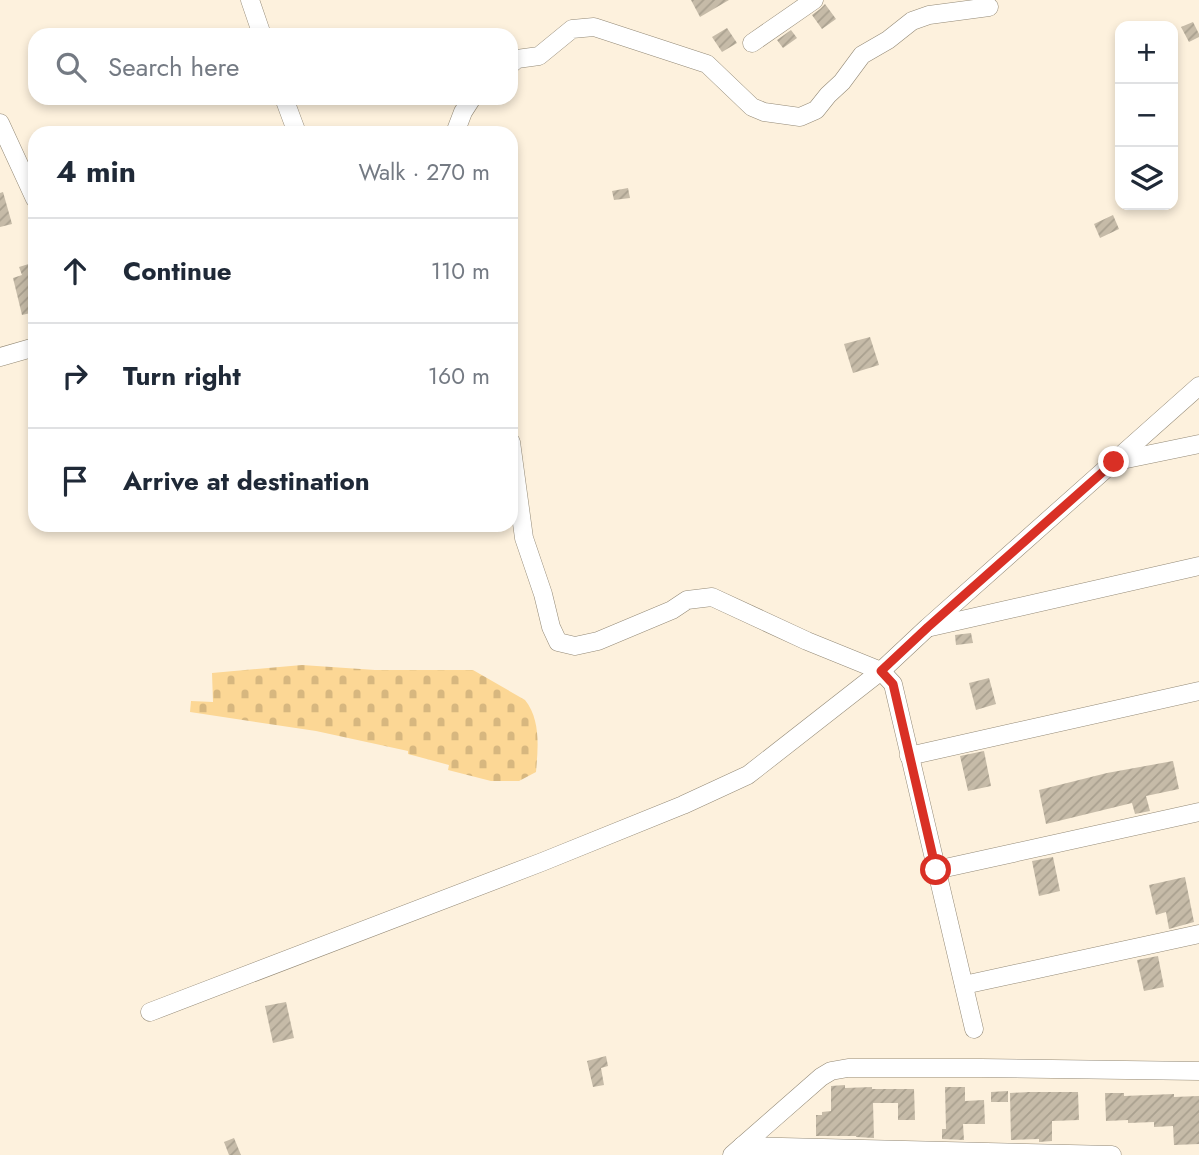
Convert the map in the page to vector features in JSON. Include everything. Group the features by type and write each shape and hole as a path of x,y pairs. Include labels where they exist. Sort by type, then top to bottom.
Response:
{"street":[{"path":"250,0 260,28"},
{"path":"752,43 814,0"},
{"path":"518,59 539,56 572,29 594,27 708,64 752,107 764,112 800,117 816,110 862,55 888,40 912,21 929,15 989,7"},
{"path":"287,105 294,126"},
{"path":"458,126 468,105"},
{"path":"0,124 28,184"},
{"path":"0,358 28,349"},
{"path":"150,1012 683,805 748,775 881,671 1199,386"},
{"path":"1114,462 1199,444"},
{"path":"518,494 524,538 558,642 575,646 598,642 662,615 687,600 712,597 807,641 881,671 893,684 974,1029"},
{"path":"928,627 1199,566"},
{"path":"909,756 1199,691"},
{"path":"936,870 1199,812"},
{"path":"964,985 1199,934"},
{"path":"737,1151 821,1077 840,1069 1199,1071"},
{"path":"737,1151 1112,1155"}],"green space":[{"path":"302,665 375,670 473,670 525,700 530,708 537,734 536,772 519,781 491,781 448,770 449,765 408,754 408,751 316,731 190,712 191,701 213,702 212,673"}],"building":[{"path":"691,0 729,0 700,17"},
{"path":"825,4 836,19 822,29 812,15"},
{"path":"1193,22 1199,37 1189,42 1181,27"},
{"path":"727,28 737,43 722,52 712,37"},
{"path":"791,30 797,38 783,48 777,40"},
{"path":"628,188 630,198 614,200 612,191"},
{"path":"3,192 12,224 0,227 0,193"},
{"path":"1113,215 1119,229 1100,238 1094,224"},
{"path":"28,264 28,314 22,315 13,278 22,275 19,267"},
{"path":"870,337 879,365 853,373 844,344"},
{"path":"971,633 973,643 956,645 955,635"},
{"path":"989,678 996,704 976,710 969,683"},
{"path":"984,751 991,786 968,791 960,756"},
{"path":"1173,761 1179,789 1146,796 1150,811 1135,814 1132,803 1046,824 1039,790 1107,773"},
{"path":"1053,857 1060,891 1039,896 1032,861"},
{"path":"1185,877 1194,922 1169,929 1166,912 1156,915 1149,885"},
{"path":"1158,956 1164,987 1144,991 1137,960"},
{"path":"286,1002 294,1038 273,1043 265,1006"},
{"path":"606,1056 608,1066 601,1068 604,1085 593,1087 587,1061"},
{"path":"845,1085 845,1088 914,1089 915,1120 898,1120 898,1103 873,1103 874,1138 816,1136 816,1115 831,1111 831,1086"},
{"path":"945,1087 965,1087 965,1101 984,1100 985,1124 963,1124 964,1140 942,1139 942,1129 946,1129"},
{"path":"1008,1091 1008,1102 991,1102 991,1092"},
{"path":"1078,1092 1079,1120 1052,1121 1052,1141 1011,1140 1010,1093"},
{"path":"1105,1093 1124,1093 1124,1096 1199,1096 1199,1144 1174,1145 1173,1126 1154,1127 1154,1122 1128,1123 1128,1120 1106,1121"},
{"path":"234,1138 241,1155 229,1155 224,1142"}],"route":[{"path":"936,870 893,684 881,671 1114,462"}]}
